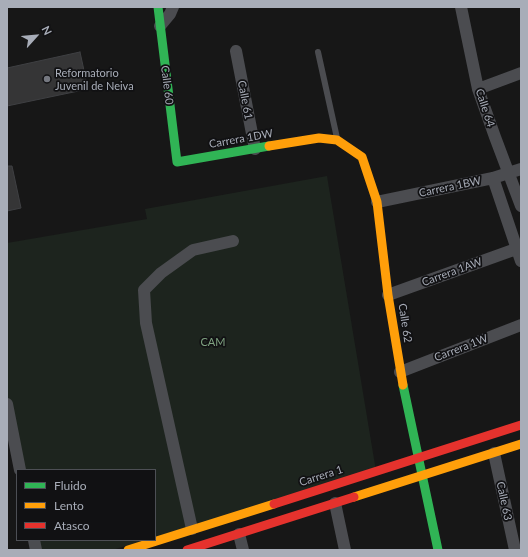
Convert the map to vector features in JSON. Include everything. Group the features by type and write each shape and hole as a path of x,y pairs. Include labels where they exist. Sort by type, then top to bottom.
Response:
{"main road":[{"name":"Calle 60","path":"158,7 177,162"},
{"name":"Calle 62","path":"309,140 319,138 337,140 362,157 377,202 388,295 400,372 438,550"},
{"name":"Carrera 1DW","path":"177,162 309,140"},
{"name":"Carrera 1","path":"156,541 521,425"},
{"path":"187,550 521,444"},
{"name":"Carrera 1","path":"128,550 155,541"}],"street":[{"path":"160,26 170,14 173,7"},
{"name":"Calle 64","path":"461,7 478,89 521,206"},
{"name":"Calle 61","path":"236,51 255,149"},
{"path":"478,89 521,73"},
{"name":"Carrera 1BW","path":"377,202 493,178 521,169"},
{"path":"493,178 521,261"},
{"path":"192,529 146,323 144,290 161,273 193,250 233,241"},
{"name":"Carrera 1AW","path":"388,295 516,249"},
{"name":"Carrera 1W","path":"400,372 521,325"},
{"path":"7,404 20,469"},
{"name":"Calle 63","path":"494,453 515,550"},
{"path":"335,503 345,550"},
{"path":"239,534 243,550"}],"lane":[{"path":"318,52 337,140"}],"green space":[{"name":"CAM","path":"327,176 376,471 156,537 156,469 20,469 7,404 7,243 147,219 145,209"},
{"path":"34,541 143,541 112,550 36,550"}],"building":[{"name":"Reformatorio Juvenil de Neiva","path":"80,52 88,89 7,106 7,68"},
{"path":"7,166 12,166 21,208 7,211"}],"traffic: fast":[{"path":"158,7 177,162 269,146"},
{"path":"403,385 438,550"}],"traffic: slow":[{"path":"269,146 319,138 337,140 362,157 377,202 388,295 403,385"},
{"path":"354,497 521,444"},
{"path":"128,550 274,504"}],"traffic: jam":[{"path":"274,504 521,425"},
{"path":"187,550 354,497"}],"place":[{"name":"Reformatorio Juvenil de Neiva","path":"47,79"}]}
